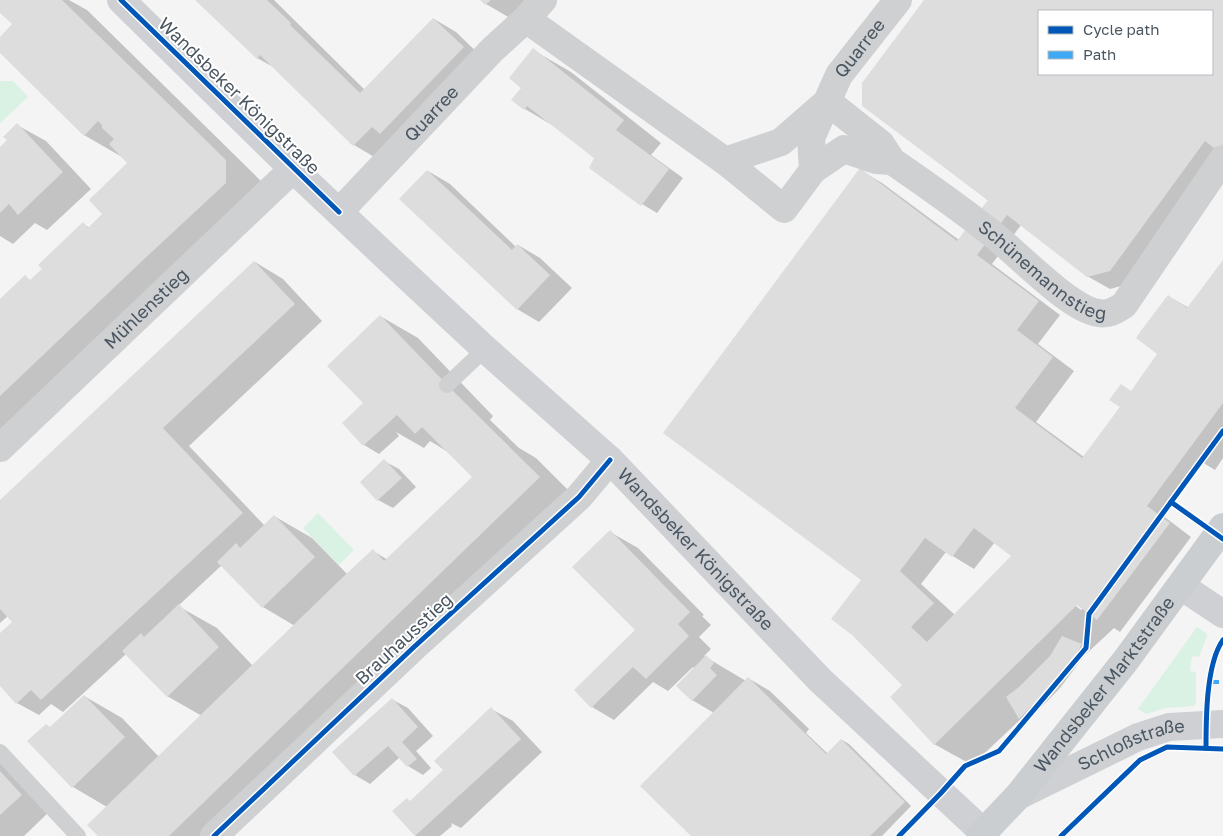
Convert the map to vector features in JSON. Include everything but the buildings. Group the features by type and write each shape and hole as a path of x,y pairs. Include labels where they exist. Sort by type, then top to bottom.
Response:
{"main road":[{"name":"Wandsbeker Marktstraße","path":"982,834 1018,796 1126,660 1223,527"}],"street":[{"name":"Wandsbeker Königstraße","path":"121,0 293,169 484,349 610,460 820,680 982,834"},
{"name":"Quarree","path":"813,170 811,138 839,75 898,0"},
{"name":"Quarree","path":"339,212 492,50 535,10 784,209 813,170 844,150 876,160 892,161"},
{"name":"Quarree","path":"725,161 781,142 828,102"},
{"name":"Schünemannstieg","path":"828,102 881,144 892,161 997,238 1028,266 1080,306 1100,313 1113,312 1124,305 1223,159"},
{"name":"Mühlenstieg","path":"0,448 293,169"},
{"name":"Brauhausstieg","path":"214,836 401,660 579,497 610,460"},
{"path":"1181,586 1223,614"},
{"name":"Schloßstraße","path":"1018,796 1138,737 1169,727 1223,724"}],"lane":[{"path":"447,385 484,349"},
{"path":"0,752 70,833"}],"green space":[{"path":"0,81 13,81 28,97 0,123"},
{"path":"318,513 354,550 339,565 303,528"},
{"path":"1197,627 1206,633 1207,636 1199,657 1192,656 1190,671 1196,672 1196,704 1193,706 1166,708 1146,714 1138,709"}],"marked path":[{"path":"1211,682 1223,682"}],"cycle path":[{"path":"121,0 339,212"},
{"path":"899,836 965,766 999,751 1086,648 1089,614 1223,431"},
{"path":"214,836 414,647 579,497 610,460"},
{"path":"1171,502 1223,539"},
{"path":"1206,748 1210,677 1217,650 1223,640"},
{"path":"1061,836 1140,760 1167,747 1223,749"}]}
